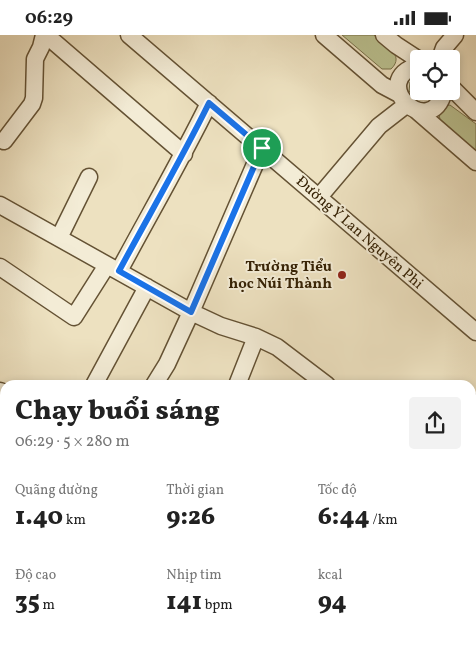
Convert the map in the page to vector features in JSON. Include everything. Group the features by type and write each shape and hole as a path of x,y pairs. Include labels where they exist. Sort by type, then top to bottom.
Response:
{"street":[{"path":"4,141 32,104 34,98 35,59 45,35 184,154"},
{"name":"Đường Ỷ Lan Nguyên Phi","path":"130,35 476,332"},
{"path":"324,35 476,162"},
{"path":"384,35 410,54"},
{"path":"443,50 454,35"},
{"path":"410,68 400,79 399,86 407,103 423,111 437,105 442,100"},
{"path":"460,96 476,112"},
{"path":"0,267 74,317 113,268 184,154 209,103"},
{"path":"319,197 379,126 407,103"},
{"path":"157,380 167,364 191,312 262,148"},
{"path":"59,238 89,177"},
{"path":"0,205 191,312 221,326 256,337 278,347 321,380"},
{"path":"97,380 147,287"},
{"path":"239,380 256,337"}],"green space":[{"path":"342,35 374,35 395,54 395,64 391,69 382,69"},
{"path":"450,105 476,124 476,151 440,120 439,113 445,106"}],"place":[{"name":"Trường Tiểu học Núi Thành","path":"342,275"}],"route":[{"path":"209,103 262,148 191,312 119,271 166,183 184,154 209,103"}]}
